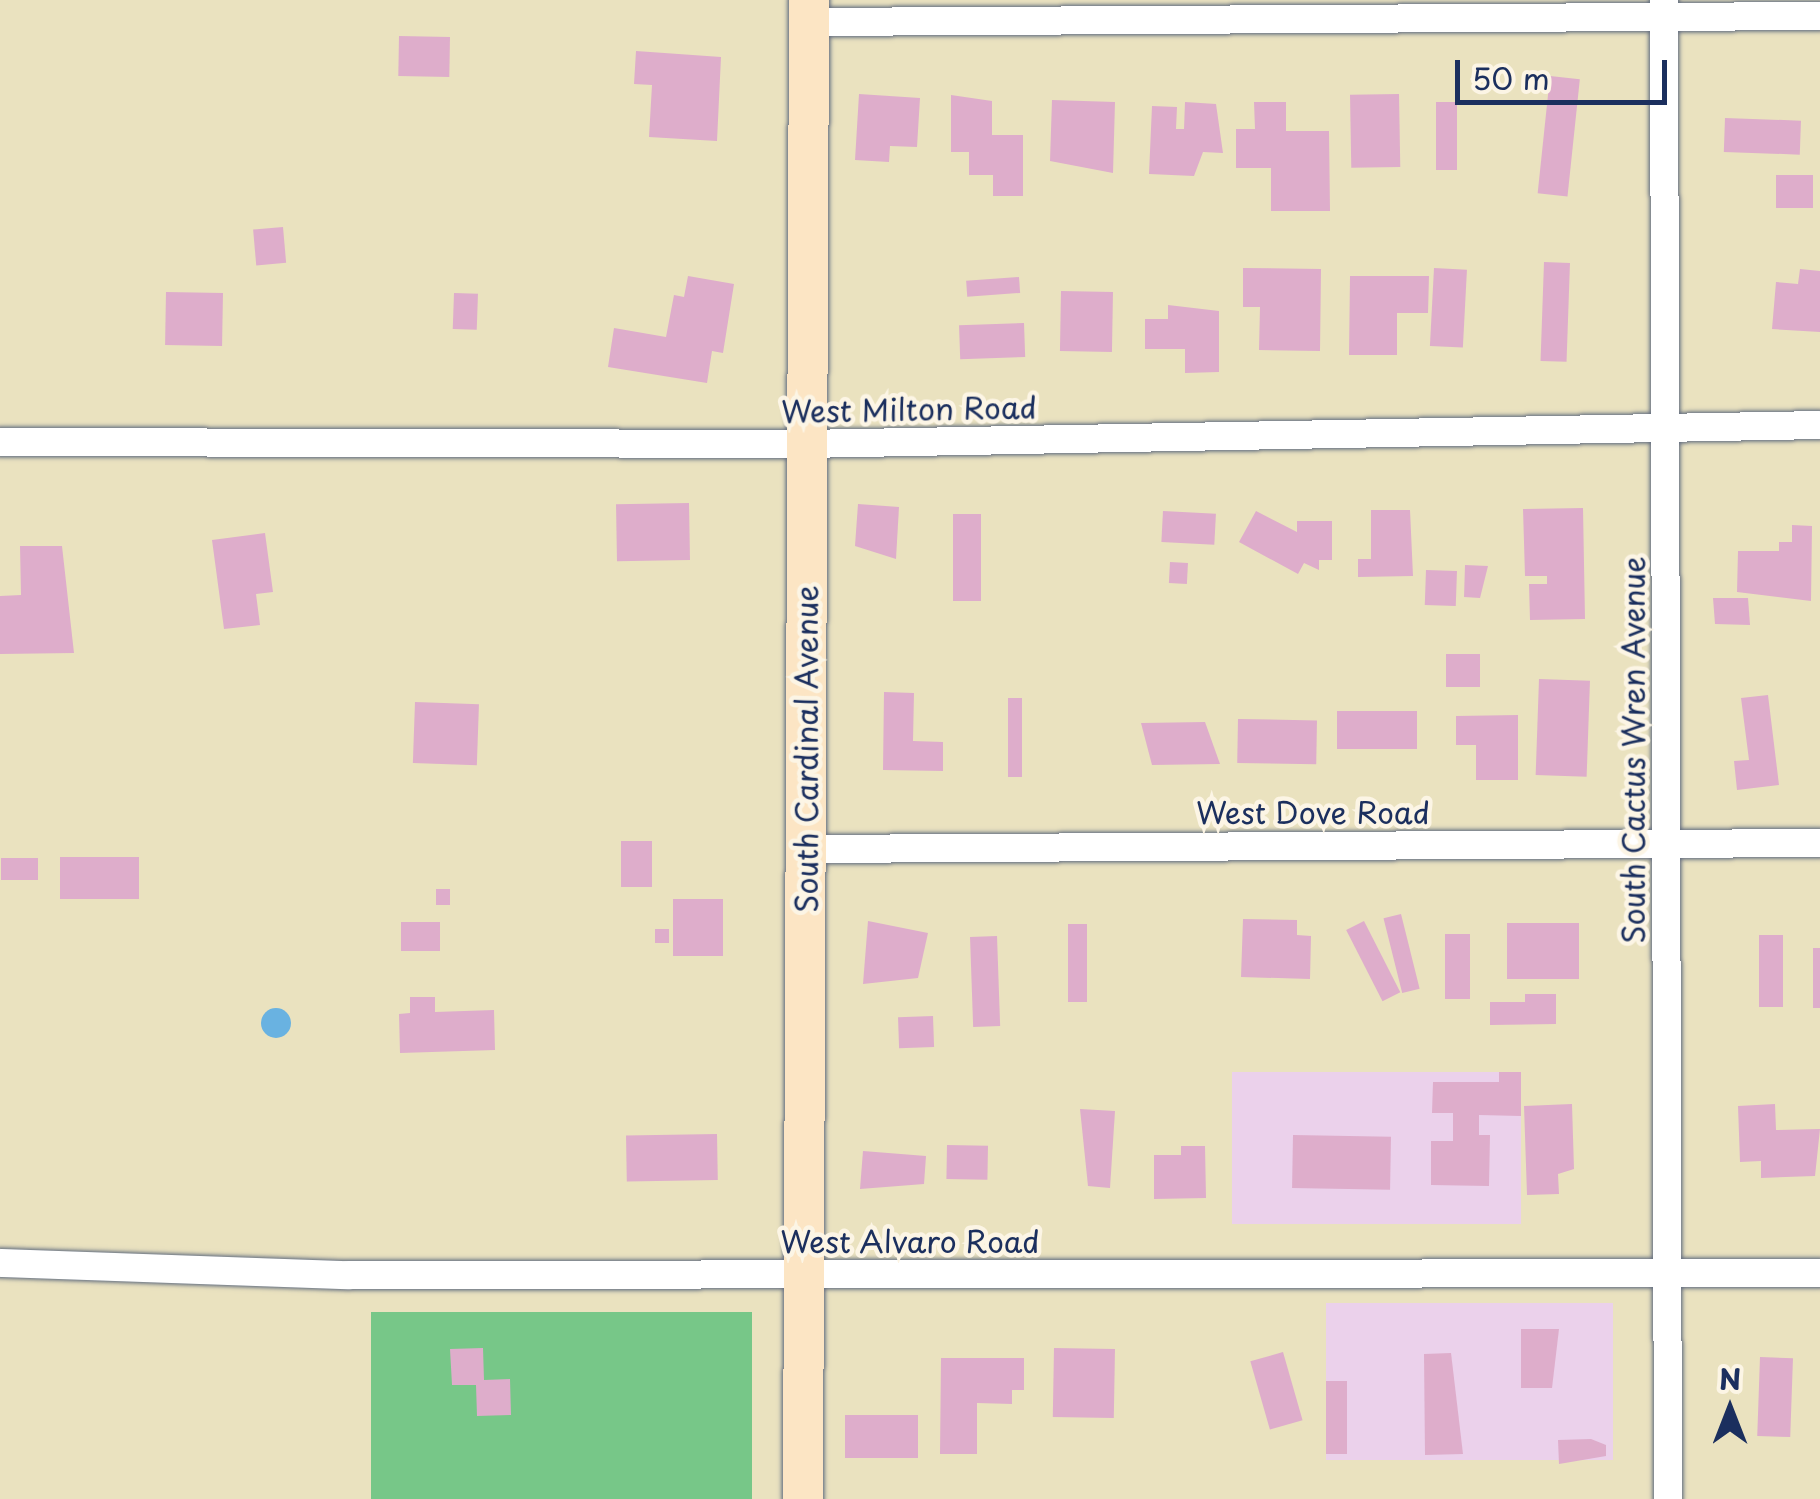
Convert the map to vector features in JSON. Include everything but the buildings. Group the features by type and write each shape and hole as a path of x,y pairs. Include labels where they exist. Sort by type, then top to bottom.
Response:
{"main road":[{"name":"South Cardinal Avenue","path":"804,1499 804,444 809,11"}],"street":[{"path":"809,11 1664,8 1820,16"},
{"name":"South Cactus Wren Avenue","path":"1664,8 1668,1499"},
{"name":"West Milton Road","path":"0,442 804,444 1820,425"},
{"name":"West Dove Road","path":"807,848 1820,843"},
{"name":"West Alvaro Road","path":"0,1263 803,1274 1820,1273"}],"shaded area":[{"path":"1232,1072 1521,1072 1521,1224 1232,1224"},
{"path":"1326,1303 1613,1303 1613,1460 1326,1460"}],"green space":[{"path":"371,1312 752,1312 752,1499 371,1499"}],"water":[{"path":"276,1008 287,1012 291,1023 287,1034 276,1038 265,1034 261,1023 265,1012"}]}
